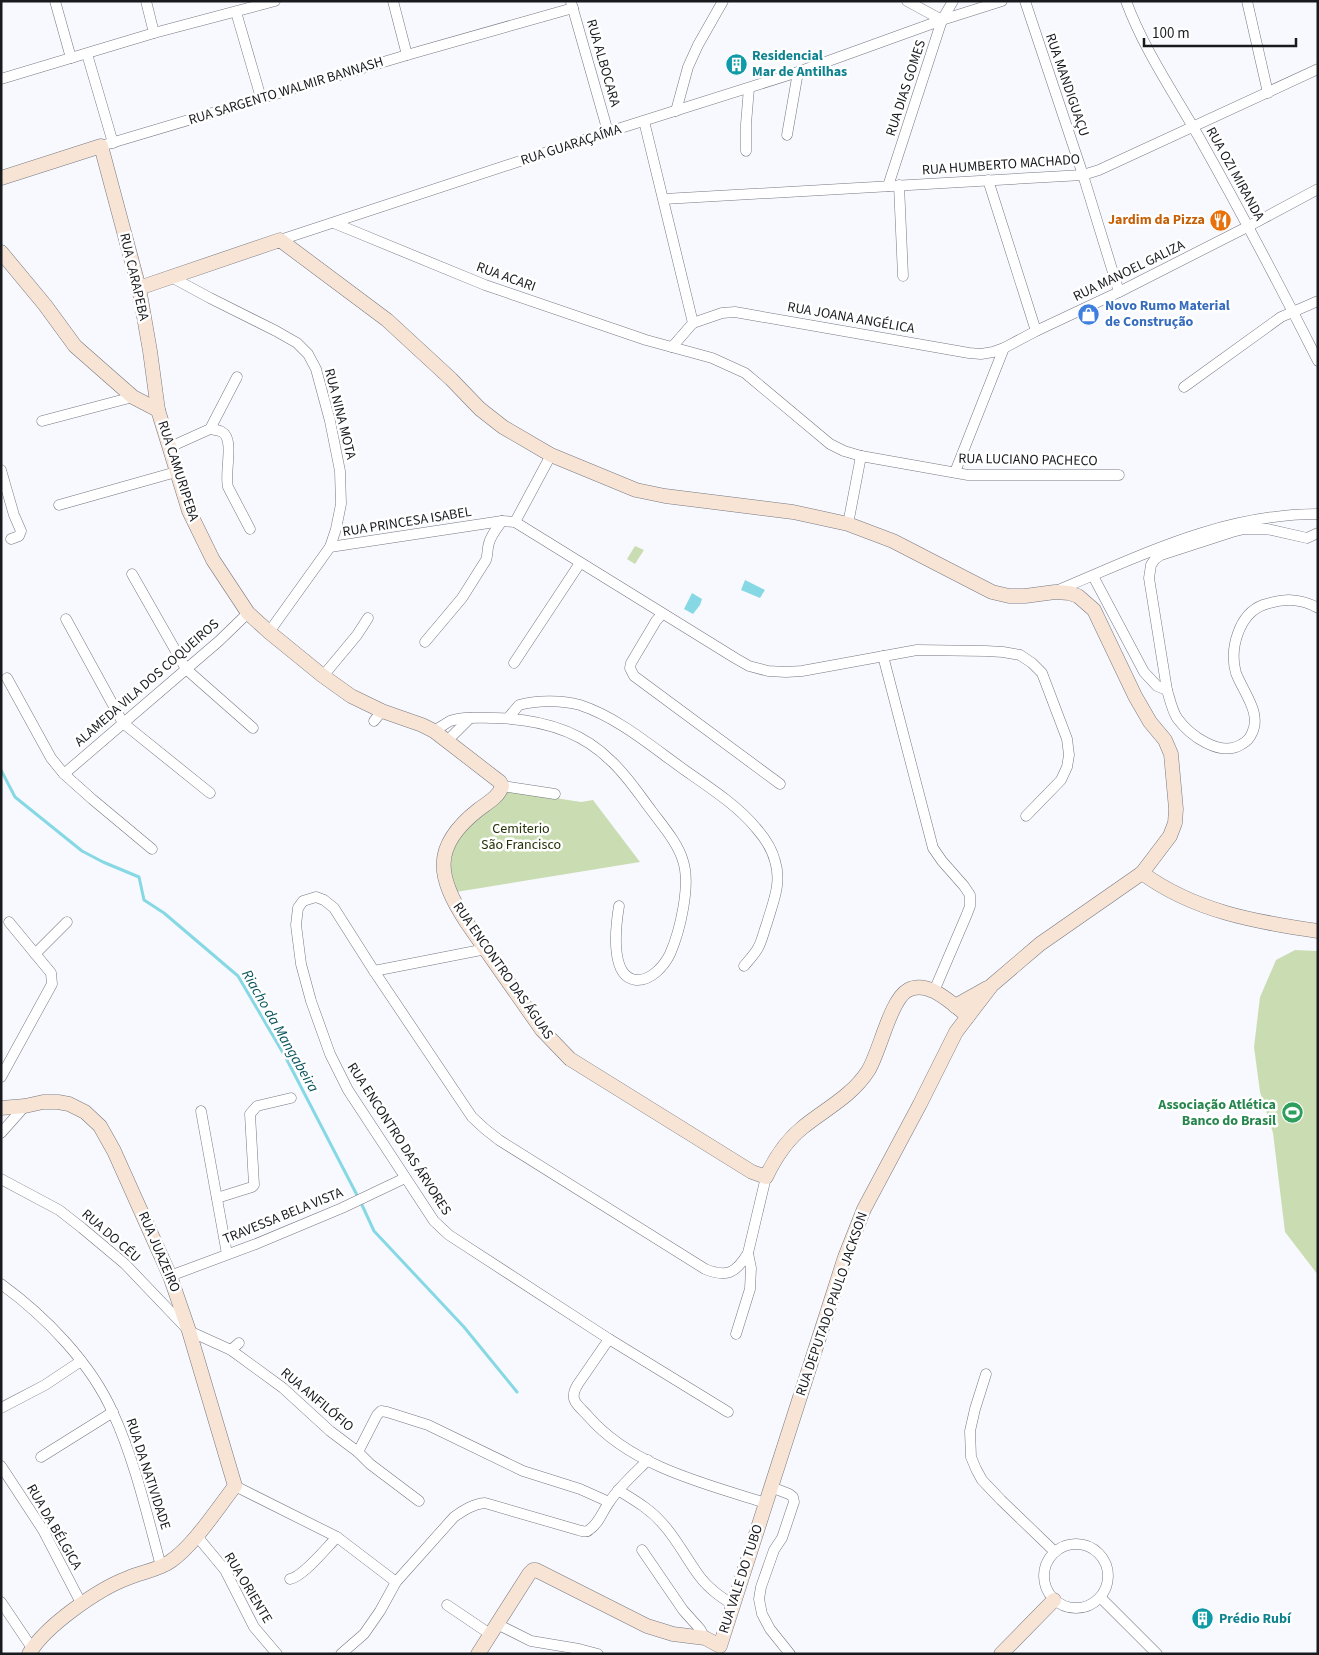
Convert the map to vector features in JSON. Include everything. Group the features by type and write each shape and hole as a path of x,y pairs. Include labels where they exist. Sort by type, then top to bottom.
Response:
{"main road":[{"name":"RUA SARGENTO WALMIR BANNASH","path":"1,178 107,144"},
{"name":"RUA CARAPEBA","path":"107,144 139,288 158,410"},
{"name":"RUA GUARAÇAÍMA","path":"139,288 280,240"},
{"name":"RUA DEPUTADO PAULO JACKSON","path":"280,240 387,320 451,379 480,409 502,427 551,455 636,490 665,496 792,512 848,524 893,541 992,592 1009,596 1055,592 1069,593 1078,596 1094,610 1135,696 1150,722 1165,740 1171,754 1176,810 1175,823 1170,836 1142,873 1040,944 992,985 955,1006"},
{"name":"RUA CAMURIPEBA","path":"2,253 45,305 75,346 133,396 158,410 189,512 213,560 248,613 323,676 378,716 422,725 495,777 502,786"},
{"name":"RUA ENCONTRO DAS ÁGUAS","path":"502,786 498,795 456,830 444,855 445,882 458,910 542,1030 570,1059 752,1172 766,1176"},
{"path":"1142,873 1168,890 1229,915 1276,925 1318,931"},
{"name":"RUA DEPUTADO PAULO JACKSON","path":"766,1503 854,1232 875,1186 920,1104 945,1051 956,1032 992,985"},
{"path":"766,1176 779,1152 802,1128 857,1086 868,1070 891,1014 908,990 916,988 934,991 968,1016"},
{"name":"RUA JUAZEIRO","path":"1,1108 43,1102 70,1104 85,1112 100,1126 114,1151 170,1276 189,1330 235,1486"},
{"path":"30,1651 49,1631 81,1603 114,1584 162,1566 178,1555 235,1486"},
{"name":"RUA VALE DO TUBO","path":"718,1650 766,1503"},
{"path":"478,1654 533,1570 540,1571 648,1626 673,1634 705,1638 718,1650"},
{"path":"1001,1654 1054,1600"}],"street":[{"path":"55,1 71,58"},
{"path":"146,1 154,33"},
{"path":"1,79 154,33 275,1"},
{"path":"393,1 407,55"},
{"path":"676,111 688,67 723,1"},
{"path":"907,1 942,20"},
{"name":"RUA DIAS GOMES","path":"894,185 942,20 953,1"},
{"name":"RUA GUARAÇAÍMA","path":"280,240 608,132 798,72 942,20 1002,1"},
{"name":"RUA MANDIGUAÇU","path":"1025,1 1083,175 1119,292"},
{"name":"RUA OZI MIRANDA","path":"1126,1 1134,23 1148,50 1249,226 1318,361"},
{"path":"1247,1 1268,93"},
{"name":"RUA SARGENTO WALMIR BANNASH","path":"107,144 572,4"},
{"name":"RUA ALBOCARA","path":"572,4 608,132"},
{"path":"236,12 261,98"},
{"name":"RUA CARAPEBA","path":"88,54 107,144"},
{"name":"RUA HUMBERTO MACHADO","path":"664,200 1083,175 1098,170 1318,69"},
{"path":"787,135 798,72"},
{"path":"746,151 749,88"},
{"path":"644,121 693,323 672,347"},
{"path":"988,180 1036,330"},
{"path":"894,185 903,276"},
{"name":"RUA MANOEL GALIZA","path":"1004,348 1036,330 1119,292 1249,226 1318,188"},
{"name":"RUA ACARI","path":"334,223 485,285 646,340 672,347"},
{"name":"RUA NINA MOTA","path":"173,278 276,330 297,343 308,354 316,369 330,421 340,471 341,504 330,547"},
{"path":"1184,387 1272,324 1318,301"},
{"name":"RUA JOANA ANGÉLICA","path":"693,323 722,313 735,312 969,353 981,354 1004,348"},
{"name":"RUA LUCIANO PACHECO","path":"672,347 712,358 745,373 830,444 844,452 975,475 1118,475"},
{"path":"955,472 1004,348"},
{"path":"210,429 237,377"},
{"path":"42,421 133,396"},
{"path":"170,447 210,429 225,434 228,438 229,448 226,480 250,530"},
{"path":"515,522 551,455"},
{"path":"848,524 861,456"},
{"path":"1,470 20,534 12,539"},
{"path":"58,505 176,472"},
{"path":"1055,592 1186,538 1241,522 1280,516 1318,514"},
{"path":"425,642 462,598 486,560 491,537 502,521"},
{"name":"RUA PRINCESA ISABEL","path":"269,632 330,547 502,521 515,522 749,666 768,671 802,671 917,650 1003,652 1020,656 1042,672 1067,739 1069,754 1067,767 1061,780 1026,816"},
{"path":"1318,533 1307,538 1267,529 1244,529 1174,550 1155,559 1151,564 1149,578 1167,690 1171,705 1178,718 1192,734 1217,748 1228,749 1238,747 1252,735 1254,716 1236,672 1234,658 1240,628 1248,615 1260,606 1274,601 1291,599 1306,602 1318,608"},
{"path":"514,663 580,563"},
{"path":"132,574 186,670 253,728"},
{"path":"1093,576 1144,672 1157,686 1167,690"},
{"name":"ALAMEDA VILA DOS COQUEIROS","path":"64,774 186,670 248,613"},
{"path":"662,614 631,663 630,668 634,676 780,784"},
{"path":"323,676 352,642 368,618"},
{"path":"66,619 123,723 210,793"},
{"path":"883,656 933,848 970,895 970,906 967,914 934,991"},
{"path":"6,678 51,758 64,774 152,849"},
{"path":"508,718 519,705 541,702 560,702 578,705 596,712 630,730 712,790 756,828 775,859 778,881 776,894 759,947 744,966"},
{"path":"446,741 470,718"},
{"path":"434,732 450,721 470,718 508,718 539,723 564,730 595,747 610,759 658,819 680,852 684,862 686,876 678,931 667,960 660,968 643,979 628,978 622,972 619,965 615,929 619,906"},
{"path":"502,786 555,794"},
{"name":"RUA ENCONTRO DAS ÁRVORES","path":"728,1412 609,1339 441,1229 434,1221 348,1090 330,1054 311,1001 301,964 296,924 298,908 303,901 316,897 324,900 334,908 472,1117 485,1129 508,1146 715,1273 723,1274 738,1268 748,1253"},
{"path":"1,1077 52,984 51,973 10,922"},
{"path":"35,954 68,922"},
{"path":"374,971 486,949"},
{"path":"217,1198 254,1185 250,1114 258,1106 291,1098"},
{"path":"1,1133 25,1106"},
{"path":"201,1111 227,1254"},
{"path":"736,1334 750,1289 748,1253 766,1176"},
{"name":"TRAVESSA BELA VISTA","path":"170,1276 256,1244 342,1208 405,1178"},
{"name":"RUA DO CÉU","path":"1,1179 59,1210 82,1228 125,1264 189,1330"},
{"name":"RUA DA NATIVIDADE","path":"1,1284 52,1326 81,1361 113,1412 137,1478 162,1566"},
{"name":"RUA ANFILÓFIO","path":"189,1330 235,1346 330,1431 419,1501"},
{"path":"609,1339 574,1390 573,1397 594,1423 614,1441 648,1460 679,1474 766,1503"},
{"path":"1,1408 45,1385 81,1361"},
{"path":"986,1374 970,1431 971,1457 982,1480 1055,1552"},
{"path":"358,1452 377,1415 381,1411 387,1412 436,1428 523,1470 580,1489 609,1502"},
{"path":"41,1457 113,1412"},
{"path":"342,1654 364,1634 396,1582 454,1517 471,1506 485,1503 585,1532 597,1522 618,1490 648,1460"},
{"name":"RUA DA BÉLGICA","path":"1,1466 43,1530 81,1603"},
{"path":"235,1486 337,1537 396,1582"},
{"path":"771,1487 789,1494 793,1497 794,1502 785,1529 774,1550 761,1587 759,1599 762,1614 770,1629 790,1654"},
{"path":"618,1490 643,1506 661,1522 700,1578 732,1605"},
{"name":"RUA ORIENTE","path":"196,1535 225,1570 254,1626 276,1653"},
{"path":"290,1579 310,1566 337,1537"},
{"path":"1075,1544 1095,1550 1108,1568 1109,1578 1106,1589 1100,1598 1094,1604 1078,1608 1070,1608 1054,1600 1048,1592 1044,1581 1048,1560 1064,1546 1075,1544"},
{"path":"642,1550 683,1610 700,1628 705,1638"},
{"path":"1100,1598 1158,1654"},
{"path":"1,1602 30,1651"},
{"path":"447,1605 494,1629 531,1641 598,1654"}],"green space":[{"path":"635,546 644,550 635,564 627,559"},
{"name":"Cemiterio São Francisco","path":"510,791 581,802 593,800 640,862 456,892 447,862 452,843 477,814"},
{"name":"Associação Atlética Banco do Brasil","path":"1295,950 1318,951 1318,1275 1285,1232 1273,1133 1260,1092 1254,1047 1260,997 1276,960"}],"water":[{"path":"745,580 765,590 760,598 741,590"},
{"path":"692,593 702,599 693,614 684,609"}],"waterway":[{"name":"Riacho da Mangabeira","path":"1,770 15,797 82,851 139,877 144,900 164,913 238,976 286,1058 358,1197"},
{"name":"Riacho da Mangabeira","path":"362,1205 374,1231 464,1327 517,1392"}],"place":[{"name":"Residencial Mar de Antilhas","path":"736,64"},
{"name":"Jardim da Pizza","path":"1221,220"},
{"name":"Novo Rumo Material de Construção","path":"1089,314"},
{"name":"Associação Atlética Banco do Brasil","path":"1292,1113"},
{"name":"Prédio Rubí","path":"1203,1619"}]}
